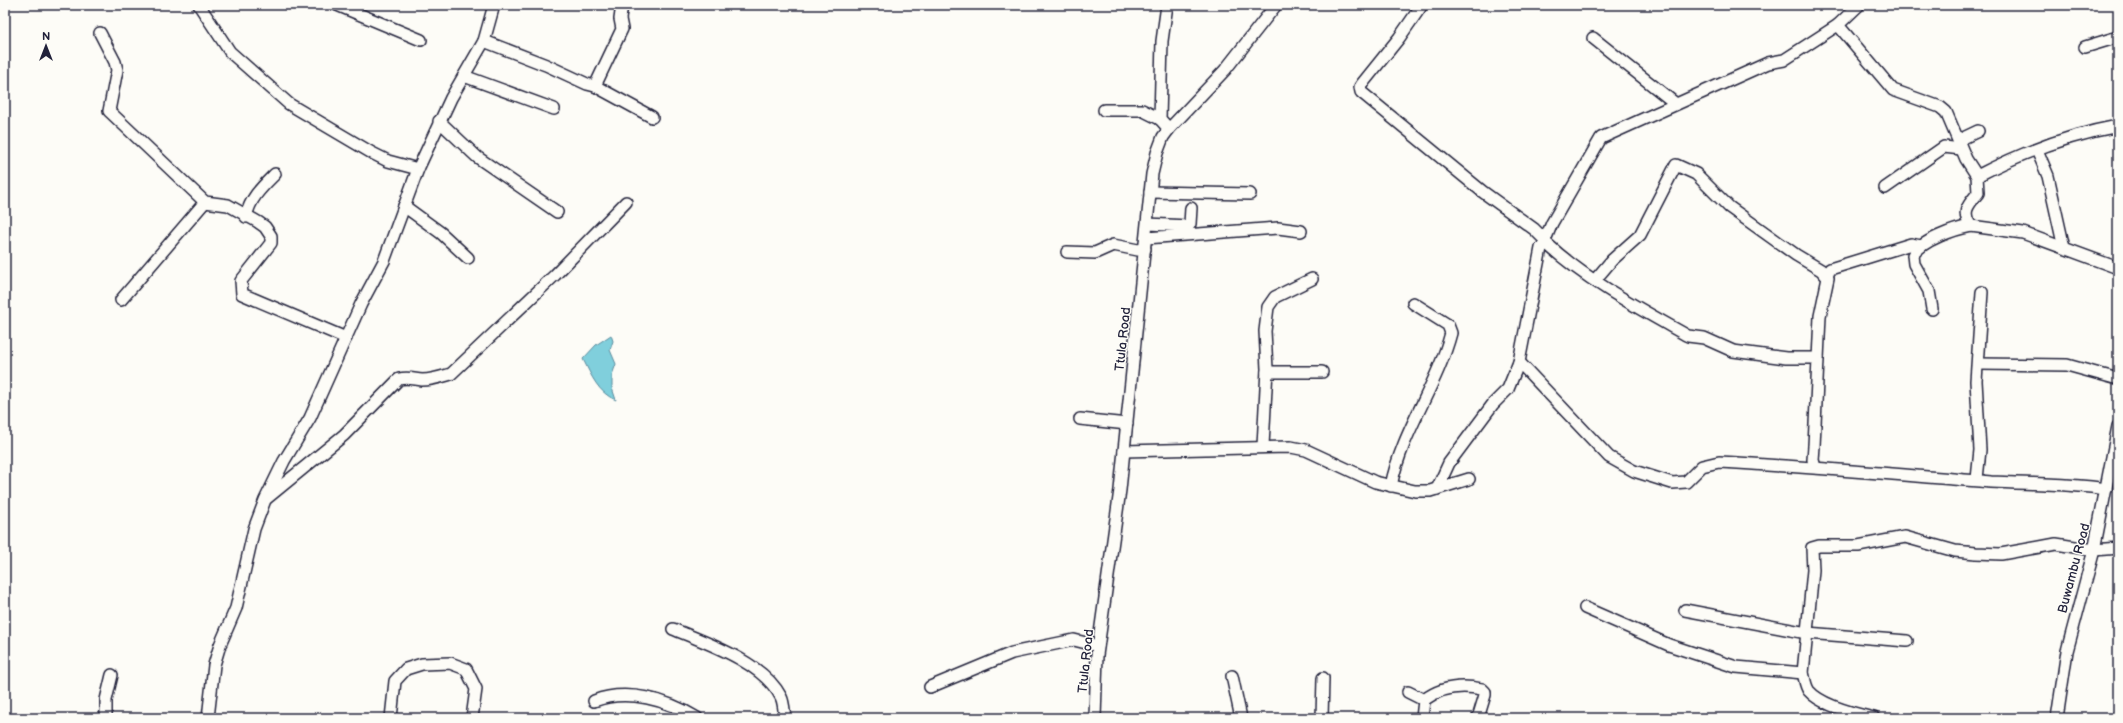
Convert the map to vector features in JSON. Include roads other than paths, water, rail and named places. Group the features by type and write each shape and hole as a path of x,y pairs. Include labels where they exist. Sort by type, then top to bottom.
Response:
{"street":[{"path":"199,5 230,52 289,104 372,153 395,163 418,169"},
{"path":"337,5 421,40"},
{"path":"208,718 214,665 220,645 236,608 254,529 265,500 284,461 310,418 361,304 384,261 418,169 439,121 484,41 494,5"},
{"path":"595,86 622,29 620,19 622,5"},
{"path":"1160,119 1162,41 1167,5"},
{"name":"Ttula Road","path":"1095,718 1098,646 1115,528 1148,224 1150,192 1157,153 1163,137 1169,129 1225,70 1276,5"},
{"path":"1422,5 1399,38 1362,84 1360,87 1361,92 1483,192 1534,229 1545,242 1595,280 1688,336 1704,338 1733,351 1786,358 1818,358"},
{"path":"1437,489 1449,464 1493,404 1508,389 1520,362 1541,248 1545,242 1552,223 1601,138 1768,63 1784,60 1838,25 1859,5"},
{"path":"1838,25 1893,90 1940,107 1946,112 1960,144 1977,176 1978,194 1966,208 1966,215 1971,226"},
{"path":"100,33 116,62 117,70 109,111 204,202 228,205 265,227 271,236 271,244 240,281 242,294 346,338"},
{"path":"2085,47 2118,37"},
{"path":"1593,38 1676,104"},
{"path":"484,41 595,86 652,117"},
{"path":"464,76 554,109"},
{"path":"1104,110 1142,110 1160,119 1169,129"},
{"path":"439,121 477,156 558,212"},
{"path":"1977,176 1998,165 2072,137 2118,126"},
{"path":"1885,188 1944,147 1960,144 1978,131"},
{"path":"2037,150 2048,176 2064,248"},
{"path":"1595,280 1612,260 1640,235 1652,216 1676,164 1696,174 1707,183 1711,190 1728,207 1827,276"},
{"path":"246,216 249,205 257,192 275,174"},
{"path":"1150,192 1250,194"},
{"path":"121,300 204,202"},
{"path":"265,500 344,435 399,379 407,377 421,380 435,379 451,374 559,270 626,202"},
{"path":"404,206 441,233 468,258"},
{"path":"1148,224 1188,226 1190,222 1191,208"},
{"path":"1932,309 1929,291 1914,264 1914,255 1921,246 1956,229 1971,226 2023,233 2118,268"},
{"path":"1067,252 1095,253 1113,246 1138,250 1145,243 1278,228 1301,231"},
{"path":"1815,467 1813,460 1820,316 1827,289 1827,276 1830,269 1911,244 1921,246"},
{"path":"1263,446 1267,372 1265,330 1268,308 1275,297 1312,279"},
{"path":"1982,292 1976,380 1980,450 1977,479 1982,481"},
{"path":"1391,486 1395,466 1405,440 1435,379 1452,333 1448,325 1413,303"},
{"path":"1520,362 1609,457 1634,471 1672,483 1686,482 1702,466 1719,462 1815,467 1982,481 2067,484 2106,489"},
{"path":"1978,364 2067,365 2118,379"},
{"path":"1267,372 1322,372"},
{"path":"1080,419 1127,424"},
{"name":"Buwambu Road","path":"2056,718 2061,682 2072,630 2094,550 2118,426"},
{"path":"1124,451 1263,446 1291,447 1306,450 1358,475 1415,492 1437,489 1469,479"},
{"path":"1871,718 1836,707 1816,696 1806,685 1803,673 1813,570 1812,548 1819,546 1858,546 1905,537 1955,551 1976,553 2001,554 2056,544 2094,550 2118,548"},
{"path":"1585,608 1676,647 1736,667 1803,673"},
{"path":"1685,610 1806,633 1907,641"},
{"path":"673,629 735,656 765,677 781,697 786,718"},
{"path":"930,687 1012,652 1074,640 1098,646"},
{"path":"391,718 395,681 406,669 422,664 450,663 466,669 476,690 472,718"},
{"path":"106,718 106,700 112,675"},
{"path":"1232,676 1241,718"},
{"path":"1322,718 1323,678"},
{"path":"1424,700 1440,691 1456,687 1482,689 1485,692 1485,695 1478,718"},
{"path":"1408,692 1424,700"},
{"path":"594,701 630,695 667,703 697,718"},
{"path":"1422,718 1424,700"}],"water":[{"path":"611,335 613,341 610,350 616,364 612,375 612,388 616,400 604,393 592,377 583,359 596,345"}]}
